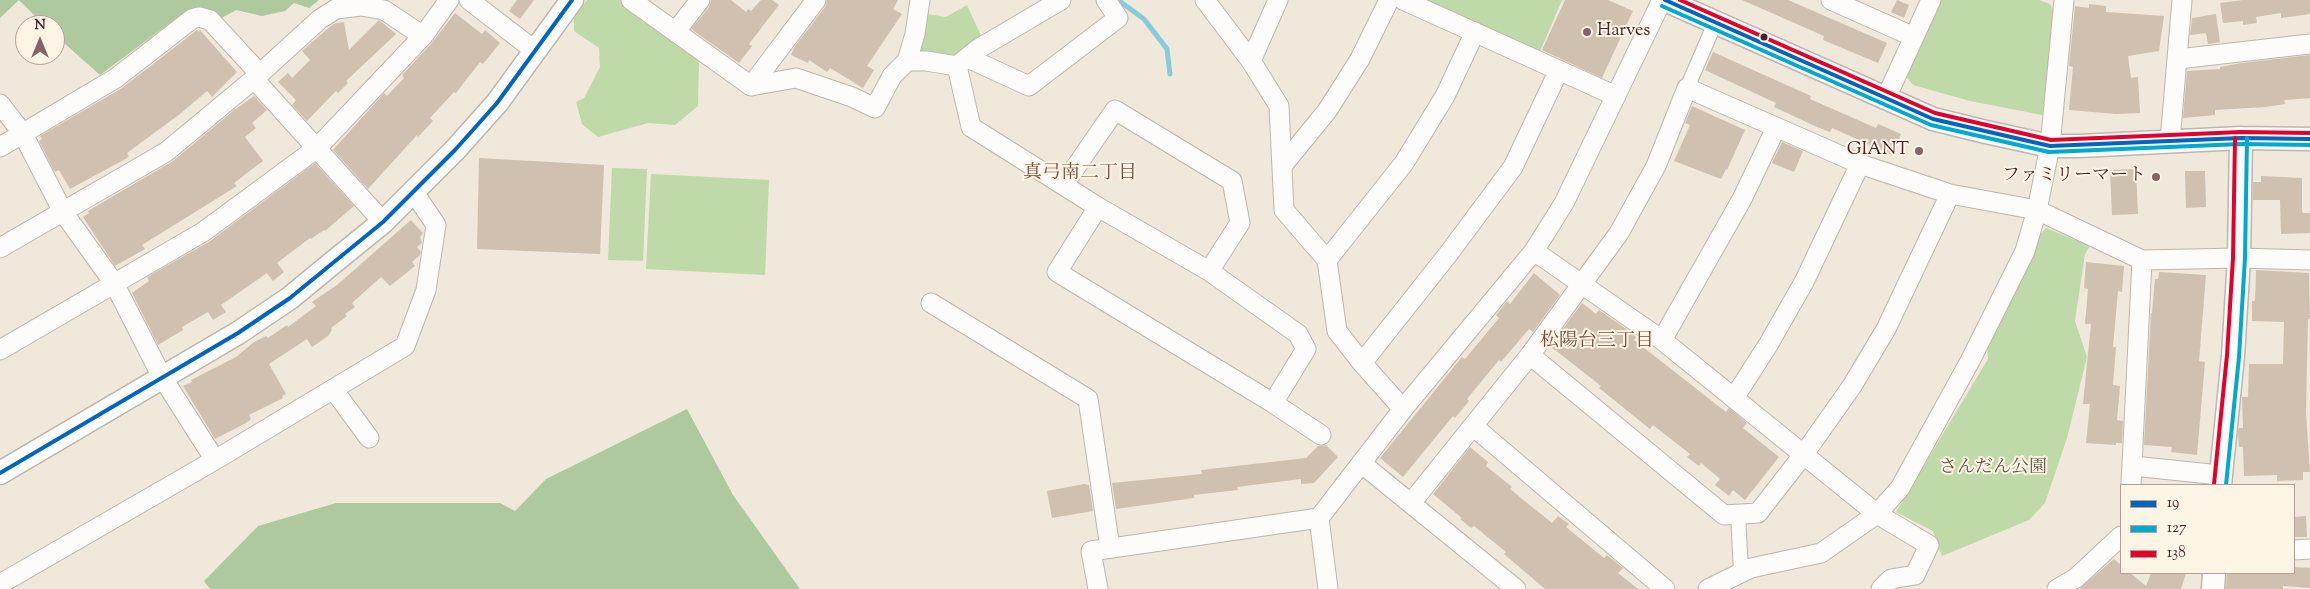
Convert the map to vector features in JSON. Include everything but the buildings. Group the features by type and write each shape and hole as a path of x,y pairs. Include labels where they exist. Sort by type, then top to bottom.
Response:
{"street":[{"path":"0,350 203,232 317,148 422,36 448,0"},
{"path":"469,0 534,50"},
{"path":"0,473 238,333 290,298 383,222 455,150 497,103 572,0"},
{"path":"631,0 751,86 796,78 852,97 875,108 892,76 907,61 916,34 920,0"},
{"path":"676,31 700,0"},
{"path":"751,86 816,0"},
{"path":"962,62 978,49 1061,0"},
{"path":"907,61 962,62 1029,86 1118,18 1106,0"},
{"path":"1205,0 1251,61 1279,106 1284,210 1327,260 1337,331 1403,409"},
{"path":"1251,61 1278,0"},
{"path":"1282,166 1327,111 1350,74 1389,0"},
{"path":"1403,0 1616,96"},
{"path":"1098,589 1091,551 1319,518 1403,409 1534,250 1564,202 1664,0 1933,119 2050,146 2240,138 2310,139"},
{"path":"1831,0 1914,36"},
{"path":"1886,98 1931,0"},
{"path":"2170,142 2182,0"},
{"path":"1708,589 1751,568 1820,552 1877,514 1900,488 1970,362 2025,251 2037,210 2050,146 2060,2"},
{"path":"0,248 166,152 320,19 336,9 361,6 384,10 422,36"},
{"path":"0,147 116,78 192,19 200,17 210,20 219,27 256,76 383,222"},
{"path":"1411,503 1530,355 1584,284 1619,233 1656,166 1715,23"},
{"path":"1327,260 1404,163 1445,96 1475,32"},
{"path":"2178,59 2310,44"},
{"path":"962,62 971,127 1098,207 1208,272 1298,334 1306,349 1273,403"},
{"path":"1362,362 1449,253 1513,167 1559,70"},
{"path":"1687,88 1860,164 1950,194 2037,210 2142,260 2239,258 2310,260"},
{"path":"0,104 23,134 63,212 114,283 162,377 214,460"},
{"path":"1064,184 1115,110 1232,181 1240,223 1208,272"},
{"path":"1662,340 1742,199 1776,128"},
{"path":"2133,466 2220,480 2233,356 2239,258 2240,138"},
{"path":"1734,398 1768,345 1804,282 1860,164"},
{"path":"0,584 214,460 405,346 426,290 436,225 413,191"},
{"path":"1530,355 1724,515 1758,513 1804,454 1852,386 1886,329 1950,194"},
{"path":"1098,207 1057,272 1321,434"},
{"path":"1534,250 1662,340 1877,514 1929,545 1915,575 1890,579 1881,589"},
{"path":"2132,484 2142,260"},
{"path":"931,303 1088,399 1110,548"},
{"path":"333,389 369,438"},
{"path":"1473,426 1665,589"},
{"path":"1361,463 1516,589"},
{"path":"1738,514 1741,572"},
{"path":"1319,518 1328,589"},
{"path":"2058,589 2076,578 2120,537"},
{"path":"2295,550 2310,549"},
{"path":"2213,589 2214,574"}],"green space":[{"path":"0,0 19,0 0,18"},
{"path":"19,0 318,0 309,8 294,3 285,11 262,16 236,10 220,19 214,11 201,7 186,11 100,75 65,44 65,15 34,15"},
{"path":"587,0 621,0 671,33 699,58 698,106 675,125 648,123 598,137 582,124 576,102 584,98 600,67 599,48 574,31 574,17"},
{"path":"1423,0 1562,0 1539,54"},
{"path":"1940,0 2039,0 2050,4 2055,14 2047,116 1970,101 1913,85 1905,75"},
{"path":"967,5 982,38 959,60 917,51 927,14 946,17"},
{"path":"612,168 647,169 643,261 608,260"},
{"path":"651,174 769,180 765,275 646,269"},
{"name":"さんだん公園","path":"2046,228 2090,246 2085,254 2075,321 2087,357 2067,438 2045,503 2029,520 1942,556 1933,531 1896,512 1988,359 1987,345 2037,238"},
{"path":"687,409 733,495 800,589 210,589 204,581 258,526 336,503 500,503 515,511 546,479"}],"waterway":[{"path":"1118,0 1144,19 1167,49 1170,74"}],"transit line":[{"name":"19","path":"0,473 238,333 290,298 383,222 455,150 497,103 572,0"},
{"name":"19","path":"1665,0 1933,119 2050,146 2241,138 2310,139"},
{"name":"138","path":"1680,0 1935,113 2051,140 2241,132 2310,133"},
{"name":"127","path":"1662,6 1931,125 2049,152 2241,144 2310,145"},
{"name":"138","path":"2214,484 2227,355 2233,258 2235,138"},
{"name":"127","path":"2226,484 2239,357 2245,258 2247,138"}],"place":[{"name":"Harves","path":"1587,32"},
{"name":"GIANT","path":"1919,151"},
{"name":"ファミリーマート","path":"2156,177"}],"district":[{"name":"真弓南二丁目","path":"1080,175"},
{"name":"松陽台三丁目","path":"1597,343"}]}
